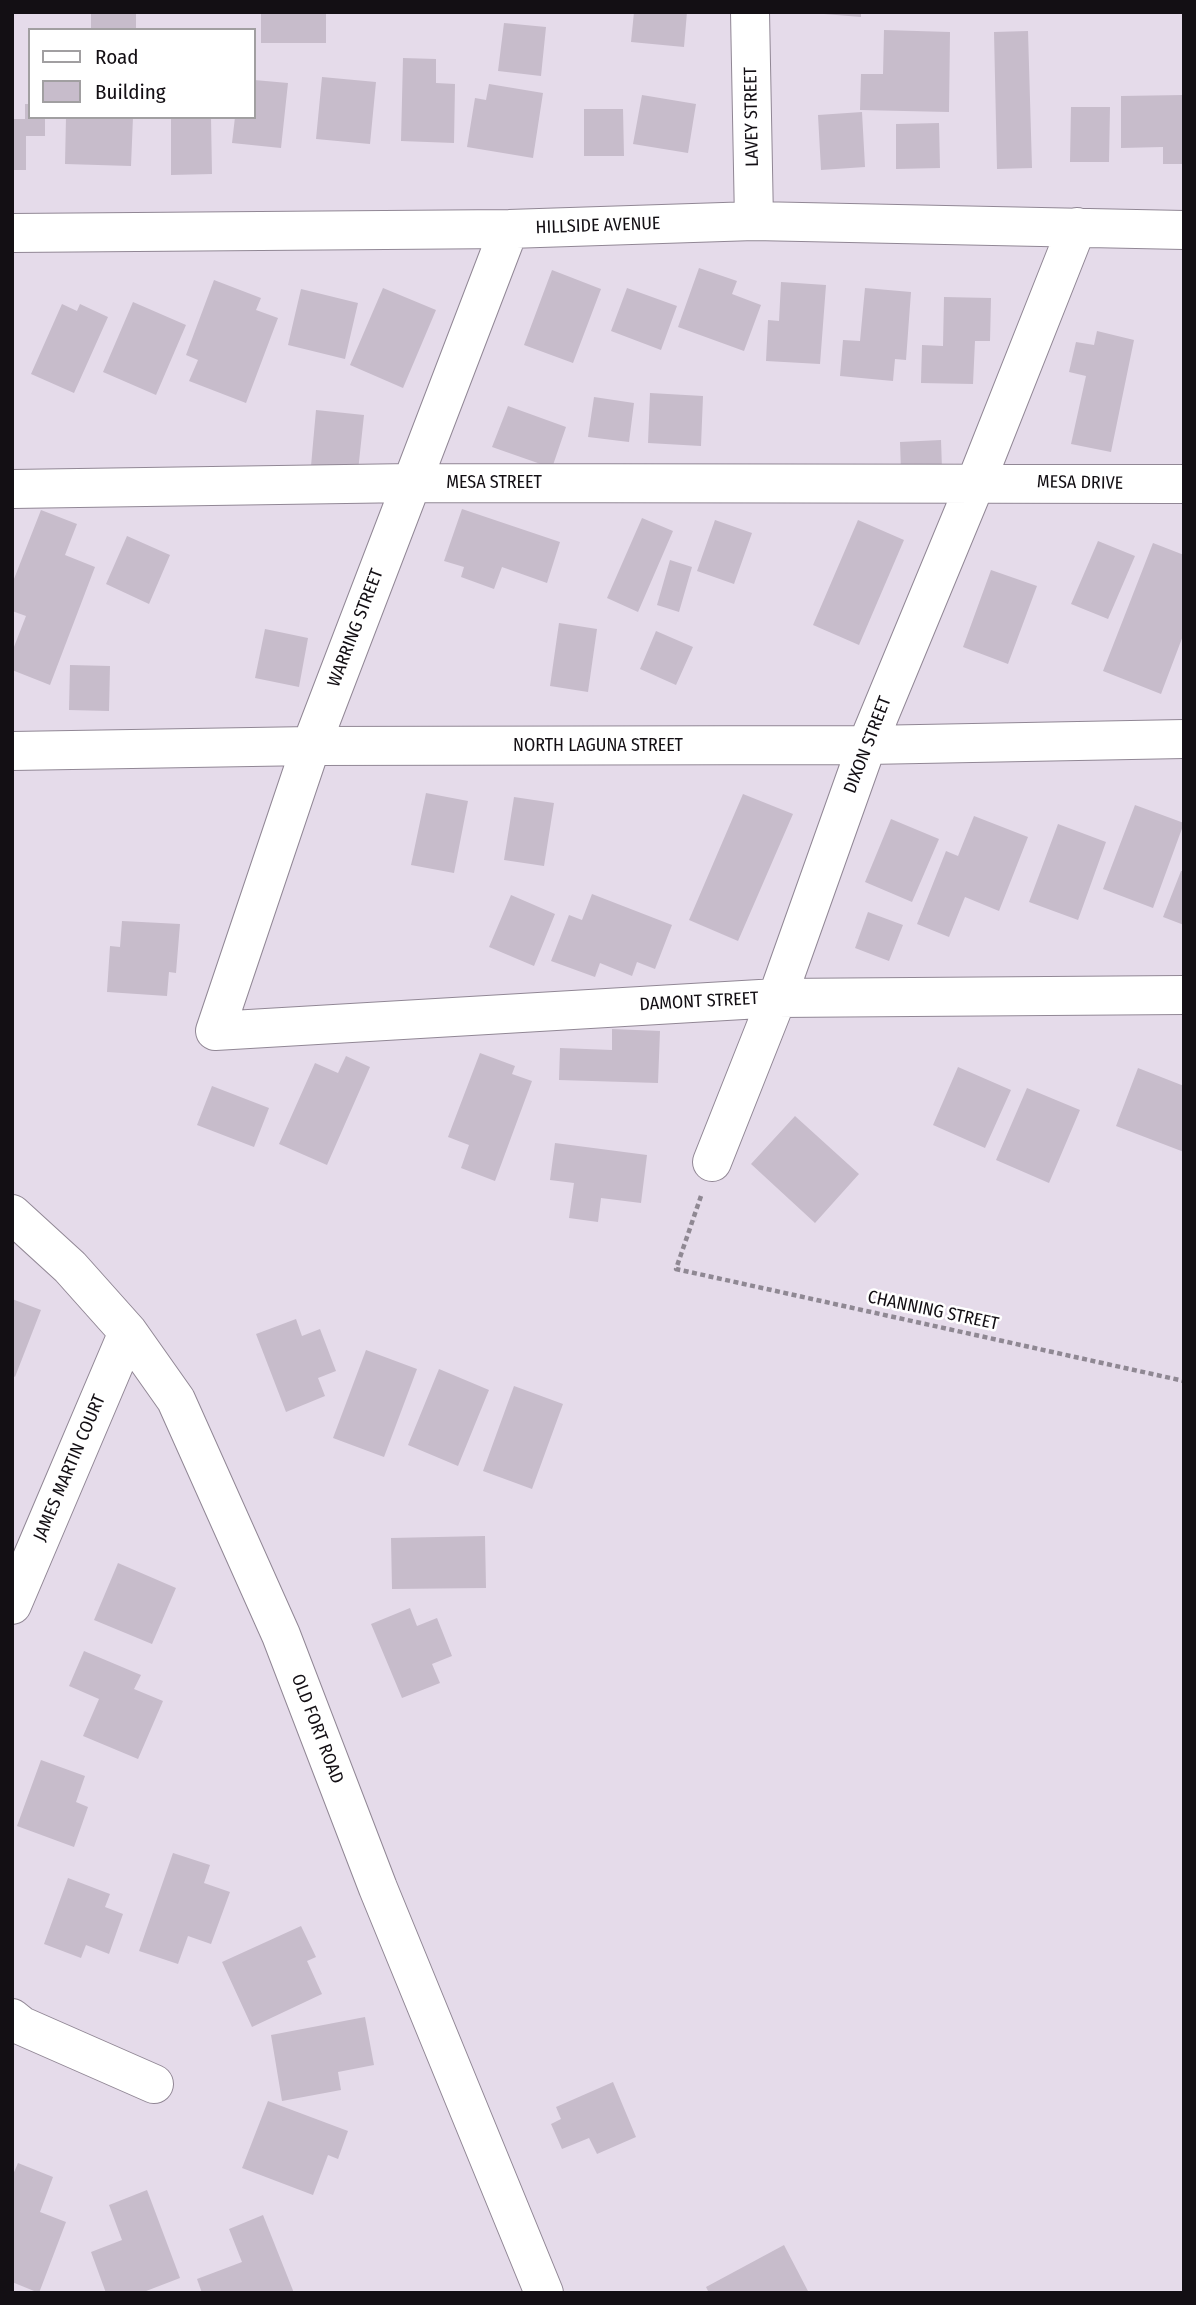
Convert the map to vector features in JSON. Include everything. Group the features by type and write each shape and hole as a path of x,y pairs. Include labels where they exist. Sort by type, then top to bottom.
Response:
{"street":[{"name":"LAVEY STREET","path":"750,12 754,221"},
{"name":"HILLSIDE AVENUE","path":"12,233 509,229 754,221 1184,230"},
{"name":"DIXON STREET","path":"712,1163 777,998 867,745 976,482 1077,227"},
{"name":"WARRING STREET","path":"215,1031 311,746 509,229"},
{"name":"MESA STREET","path":"12,489 412,483 976,482"},
{"name":"MESA DRIVE","path":"976,482 1184,484"},
{"name":"NORTH LAGUNA STREET","path":"12,751 311,746 867,745 1184,739"},
{"name":"DAMONT STREET","path":"215,1031 777,998 1184,995"},
{"name":"OLD FORT ROAD","path":"12,1214 70,1267 128,1332 176,1400 281,1635 378,1888 544,2293"},
{"name":"JAMES MARTIN COURT","path":"12,1605 128,1332"},
{"path":"12,2018 22,2026 154,2084"}],"path":[{"name":"CHANNING STREET","path":"712,1163 676,1269 1184,1381"}],"building":[{"path":"91,12 136,12 136,28 91,28"},
{"path":"261,12 326,12 326,43 261,43"},
{"path":"634,12 687,12 684,47 631,42"},
{"path":"861,12 861,17 824,14"},
{"path":"504,23 546,27 541,76 498,71"},
{"path":"884,30 950,32 949,112 860,110 861,74 883,74"},
{"path":"1028,31 1032,168 997,169 994,32"},
{"path":"403,58 436,59 436,83 455,84 454,143 401,141"},
{"path":"322,77 376,82 370,144 316,139"},
{"path":"256,80 288,83 281,148 232,143 235,119 256,119"},
{"path":"489,84 543,93 533,158 467,147 475,98 486,100"},
{"path":"642,95 696,104 688,153 633,144"},
{"path":"1184,95 1184,164 1163,164 1163,147 1121,148 1121,96"},
{"path":"25,104 28,104 28,119 45,119 45,136 26,136 26,170 12,170 12,119 25,119"},
{"path":"1071,107 1110,107 1109,162 1070,162"},
{"path":"584,109 623,109 624,156 584,156"},
{"path":"862,112 865,167 821,170 818,115"},
{"path":"66,119 133,119 131,166 65,164"},
{"path":"171,119 211,119 212,174 171,175"},
{"path":"939,123 940,168 896,169 896,124"},
{"path":"699,268 737,281 732,294 761,305 744,351 678,327"},
{"path":"552,270 601,289 573,363 524,345"},
{"path":"214,280 261,298 256,310 278,318 246,403 189,381 198,360 186,355"},
{"path":"781,282 826,285 820,364 766,361 768,320 779,321"},
{"path":"383,288 436,310 403,388 350,365"},
{"path":"627,288 677,306 661,350 611,331"},
{"path":"865,288 911,292 906,360 895,359 893,381 840,376 843,340 860,341"},
{"path":"301,289 358,303 345,359 288,345"},
{"path":"944,297 991,298 990,341 975,341 973,384 921,383 922,345 943,346"},
{"path":"133,302 186,325 156,395 103,372"},
{"path":"62,304 77,311 80,304 108,317 74,393 31,374"},
{"path":"1097,331 1134,340 1111,452 1071,444 1086,376 1069,372 1076,342 1094,345"},
{"path":"650,393 703,396 701,446 648,443"},
{"path":"594,397 634,403 629,442 588,437"},
{"path":"508,406 566,427 552,468 492,447"},
{"path":"316,410 364,415 358,471 311,466"},
{"path":"941,440 942,469 901,471 900,442"},
{"path":"462,509 560,542 547,583 502,567 494,589 461,577 464,567 444,561"},
{"path":"41,510 77,524 65,555 95,567 50,685 12,670 12,652 26,616 12,611 12,584"},
{"path":"642,518 673,531 638,612 607,598"},
{"path":"715,520 752,533 734,584 697,571"},
{"path":"858,520 904,540 859,645 813,625"},
{"path":"127,536 170,555 149,604 106,584"},
{"path":"1098,541 1135,556 1108,619 1071,604"},
{"path":"1153,543 1184,555 1184,633 1161,694 1103,671"},
{"path":"670,560 692,567 679,612 657,605"},
{"path":"991,570 1037,586 1008,664 963,647"},
{"path":"559,623 597,629 588,692 550,686"},
{"path":"265,629 308,638 299,687 255,678"},
{"path":"656,631 693,647 676,685 640,669"},
{"path":"70,665 110,666 109,711 69,710"},
{"path":"426,793 468,801 454,873 411,865"},
{"path":"743,794 793,814 738,941 689,920"},
{"path":"514,797 554,803 544,866 504,860"},
{"path":"1135,805 1184,823 1153,908 1103,889"},
{"path":"974,816 1028,837 999,911 965,897 949,937 917,924 946,851 958,856"},
{"path":"891,819 939,839 912,902 865,882"},
{"path":"1058,824 1106,842 1078,920 1029,902"},
{"path":"1181,871 1184,871 1184,925 1163,917"},
{"path":"592,894 672,925 655,969 637,962 632,976 600,963 595,977 551,961 569,915 582,920"},
{"path":"511,895 555,914 534,966 489,947"},
{"path":"868,912 903,925 889,961 855,948"},
{"path":"122,921 180,924 176,973 169,972 167,996 107,992 110,946 120,947"},
{"path":"612,1029 660,1031 658,1083 559,1080 560,1048 612,1050"},
{"path":"480,1053 515,1066 512,1074 532,1081 495,1181 461,1168 469,1145 448,1137"},
{"path":"346,1056 370,1067 327,1165 279,1144 315,1063 338,1073"},
{"path":"958,1067 1011,1090 985,1148 933,1125"},
{"path":"1138,1068 1184,1086 1184,1152 1116,1126"},
{"path":"212,1086 269,1108 254,1147 197,1125"},
{"path":"1027,1088 1080,1110 1049,1183 996,1160"},
{"path":"795,1116 859,1174 815,1223 751,1164"},
{"path":"555,1143 647,1155 641,1203 601,1198 598,1222 569,1218 574,1183 550,1180"},
{"path":"12,1299 41,1310 15,1377 12,1375"},
{"path":"296,1319 302,1336 320,1329 336,1371 318,1378 325,1396 286,1412 256,1334"},
{"path":"366,1350 417,1369 384,1457 333,1438"},
{"path":"439,1369 489,1390 458,1466 408,1445"},
{"path":"514,1386 563,1404 532,1489 483,1471"},
{"path":"485,1536 486,1588 392,1589 391,1538"},
{"path":"118,1563 176,1588 152,1644 94,1620"},
{"path":"410,1608 417,1626 437,1618 452,1656 432,1664 440,1683 402,1698 371,1624"},
{"path":"84,1651 141,1675 134,1689 163,1701 138,1759 83,1736 99,1699 69,1686"},
{"path":"41,1760 85,1776 76,1802 88,1807 74,1847 17,1826"},
{"path":"173,1853 210,1865 204,1883 230,1892 211,1944 188,1936 178,1964 139,1951"},
{"path":"68,1878 110,1894 105,1907 123,1914 109,1954 86,1945 81,1958 44,1944"},
{"path":"301,1926 316,1957 307,1961 322,1994 252,2027 222,1962"},
{"path":"365,2017 374,2065 338,2072 341,2090 282,2101 271,2035"},
{"path":"613,2082 636,2137 597,2154 589,2138 562,2149 551,2124 561,2119 556,2107"},
{"path":"268,2101 348,2131 338,2159 328,2155 313,2195 242,2168"},
{"path":"18,2163 53,2177 40,2212 66,2222 39,2293 12,2282 12,2177"},
{"path":"147,2190 180,2278 141,2293 106,2293 91,2252 122,2240 109,2205"},
{"path":"263,2215 294,2293 202,2293 197,2279 242,2262 229,2229"},
{"path":"784,2245 809,2293 709,2293 706,2287"}]}
